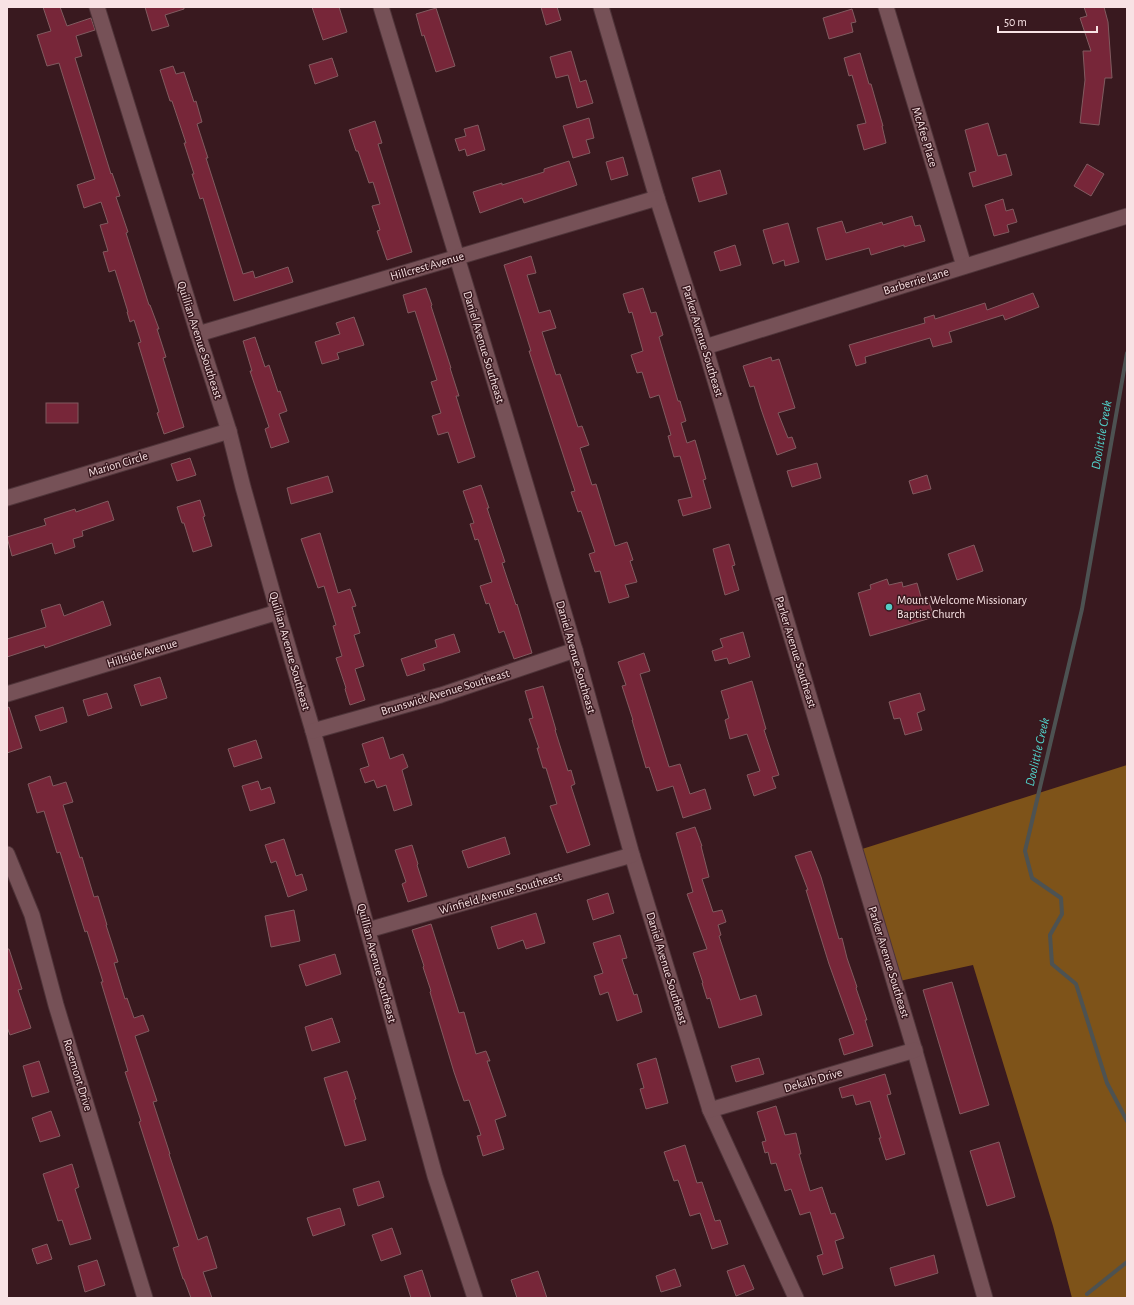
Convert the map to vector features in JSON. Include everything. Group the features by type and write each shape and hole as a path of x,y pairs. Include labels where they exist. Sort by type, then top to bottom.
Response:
{"street":[{"name":"Quillian Avenue Southeast","path":"97,7 229,431 243,487 313,731 435,1176 474,1298"},
{"name":"Daniel Avenue Southeast","path":"381,7 575,650 632,855 710,1110 796,1298"},
{"name":"Parker Avenue Southeast","path":"601,7 657,198 705,347 915,1050 984,1298"},
{"name":"McAfee Place","path":"886,7 964,266"},
{"name":"Hillcrest Avenue","path":"198,334 657,198"},
{"name":"Barberrie Lane","path":"705,347 1127,216"},
{"name":"Marion Circle","path":"7,498 229,431"},
{"name":"Hillside Avenue","path":"7,694 278,612"},
{"name":"Brunswick Avenue Southeast","path":"313,731 441,695 575,650"},
{"name":"Rosemont Drive","path":"7,854 32,915 56,1005 145,1298"},
{"name":"Winfield Avenue Southeast","path":"368,930 632,855"},
{"name":"Dekalb Drive","path":"710,1110 915,1050"}],"shaded area":[{"path":"1127,765 1127,1298 1072,1298 1053,1226 973,965 895,982 859,850"}],"building":[{"path":"43,7 60,7 67,26 91,18 95,30 76,36 82,56 75,58 111,174 112,173 120,196 116,197 128,232 126,233 149,305 159,329 157,329 166,357 163,358 184,427 164,434 157,413 159,412 138,343 141,342 134,320 130,322 115,270 109,272 103,252 108,251 100,225 108,223 101,202 84,208 77,185 95,179 59,63 47,66 37,35 51,31"},
{"path":"145,7 184,7 184,9 165,15 169,26 152,31"},
{"path":"312,7 339,7 347,32 323,40"},
{"path":"541,7 557,7 561,20 546,25"},
{"path":"1084,7 1104,7 1108,22 1112,78 1105,78 1099,125 1080,123 1085,80 1083,51 1091,51 1080,18 1087,16"},
{"path":"436,8 455,66 436,72 424,35 422,36 416,14"},
{"path":"852,9 856,22 851,23 853,32 829,39 823,18"},
{"path":"571,51 580,82 586,80 593,103 577,108 568,75 556,78 550,57"},
{"path":"860,53 869,84 871,84 883,126 886,143 864,150 857,125 866,123 852,75 849,76 844,58"},
{"path":"332,58 338,76 315,84 309,65"},
{"path":"173,66 176,74 184,72 194,102 196,101 202,122 197,124 208,158 206,158 243,274 253,271 255,278 288,267 293,282 234,301 203,198 200,199 192,174 194,174 184,143 186,143 160,70"},
{"path":"589,118 594,138 586,140 590,153 573,158 563,126"},
{"path":"375,121 382,143 378,144 412,252 387,260 377,231 380,230 372,206 380,204 373,182 369,183 349,130"},
{"path":"988,123 998,156 1006,154 1012,175 973,187 969,173 976,171 965,130"},
{"path":"478,125 485,150 467,156 465,149 459,151 455,139 466,136 464,129"},
{"path":"623,157 628,175 611,180 606,162"},
{"path":"569,161 577,185 524,203 522,198 480,213 473,192 544,172 544,169"},
{"path":"1087,164 1104,174 1091,196 1074,186"},
{"path":"720,170 727,194 699,202 692,178"},
{"path":"1003,199 1006,211 1013,209 1017,222 1007,225 1009,232 994,236 985,205"},
{"path":"912,216 915,226 920,225 925,241 904,247 904,245 871,255 869,248 826,260 817,228 842,221 846,233 882,222 883,225"},
{"path":"788,223 799,262 785,266 784,260 773,264 763,230"},
{"path":"735,245 741,265 720,271 714,252"},
{"path":"531,256 536,273 527,275 539,313 550,310 556,328 542,332 556,375 560,374 578,427 582,426 589,445 580,448 592,485 596,484 615,546 627,542 633,560 630,561 637,582 625,585 629,597 609,603 600,571 595,572 589,554 595,552 581,511 578,512 571,492 575,491 529,351 531,351 504,265"},
{"path":"426,288 451,368 459,396 456,396 475,457 458,463 448,432 438,435 432,416 441,413 431,382 437,380 415,311 408,313 403,295"},
{"path":"643,288 651,313 656,312 663,335 659,337 678,401 680,401 686,421 681,423 687,443 695,440 706,479 703,480 711,508 683,516 678,500 692,497 680,456 674,457 668,436 671,435 659,395 650,398 642,372 637,373 631,355 643,351 632,312 629,313 623,294"},
{"path":"1033,293 1039,307 1005,320 1003,315 949,332 952,342 933,347 930,338 865,357 866,363 856,366 849,345 925,323 924,318 934,315 935,319 985,303 987,310"},
{"path":"354,317 364,345 337,353 339,359 322,364 315,342 340,334 336,323"},
{"path":"255,337 265,367 269,365 278,392 280,391 287,411 279,414 289,442 271,448 265,429 269,427 250,371 252,371 243,341"},
{"path":"771,357 772,361 779,359 795,408 778,413 788,438 792,437 796,448 777,455 754,386 750,387 743,366"},
{"path":"46,403 78,403 78,423 46,423"},
{"path":"190,458 196,475 177,481 171,464"},
{"path":"817,463 821,478 792,487 787,471"},
{"path":"927,475 931,489 913,494 909,481"},
{"path":"328,476 333,492 291,504 287,488"},
{"path":"481,485 505,562 502,563 516,605 517,604 532,653 514,659 504,631 499,633 489,603 486,604 480,586 492,582 478,539 475,540 470,524 474,523 463,491"},
{"path":"200,500 205,516 203,517 212,546 193,552 184,523 182,523 177,507"},
{"path":"108,501 114,520 82,531 83,536 73,539 75,547 55,554 52,543 12,556 7,537 46,525 44,519 75,509 76,512"},
{"path":"320,533 338,593 350,589 356,606 352,607 360,633 354,635 364,666 355,669 365,700 350,705 336,658 342,656 333,626 336,625 324,586 318,588 301,539"},
{"path":"729,544 735,565 732,566 739,590 725,595 713,549"},
{"path":"974,545 983,571 957,580 948,554"},
{"path":"887,579 889,585 902,582 903,587 917,583 923,604 929,602 934,617 870,636 858,593 871,589 870,585"},
{"path":"103,601 111,625 45,648 44,645 7,657 7,639 46,627 41,610 60,604 64,616"},
{"path":"743,632 750,657 729,664 727,658 715,661 712,651 723,647 720,639"},
{"path":"454,634 460,652 423,664 425,670 407,676 401,659 437,647 435,640"},
{"path":"644,653 650,671 640,674 669,767 680,764 690,794 705,789 711,809 683,818 673,786 657,791 649,767 646,768 622,686 626,685 618,662"},
{"path":"160,677 167,698 141,706 134,685"},
{"path":"752,681 766,729 764,730 779,775 772,777 776,788 754,796 747,775 760,771 747,734 730,739 725,720 729,718 721,691"},
{"path":"543,686 568,771 571,770 575,784 571,786 590,845 567,853 550,806 557,804 546,768 543,768 537,748 539,748 529,719 533,718 525,691"},
{"path":"107,693 112,708 88,716 83,700"},
{"path":"920,693 925,710 917,713 922,730 905,735 900,718 894,719 889,702"},
{"path":"9,707 22,748 7,753 7,708"},
{"path":"63,707 67,722 40,731 35,716"},
{"path":"383,737 390,759 403,754 408,767 402,770 412,805 394,811 386,785 377,788 374,780 365,783 360,769 369,766 362,744"},
{"path":"256,740 262,758 234,767 228,749"},
{"path":"50,776 53,786 66,782 73,802 63,805 80,858 82,857 94,897 98,896 118,962 114,963 125,999 127,998 134,1018 143,1015 149,1031 135,1036 157,1101 153,1102 169,1154 198,1240 207,1236 217,1268 203,1272 212,1298 191,1298 183,1279 173,1248 179,1246 139,1122 141,1121 125,1072 128,1071 101,982 103,982 87,931 85,932 60,852 57,853 44,811 37,813 28,784"},
{"path":"258,781 261,790 270,787 275,803 250,811 242,786"},
{"path":"695,827 702,846 709,877 702,879 713,912 722,910 726,922 718,925 721,935 719,936 740,1000 756,995 762,1015 719,1028 710,998 707,999 693,953 707,949 687,894 693,892 676,833"},
{"path":"505,837 510,854 468,868 462,851"},
{"path":"284,839 296,876 302,874 307,890 288,897 276,861 271,863 265,845"},
{"path":"412,845 427,896 408,902 402,884 406,882 395,850"},
{"path":"811,851 821,877 839,939 842,938 867,1020 865,1020 873,1046 844,1055 839,1039 854,1034 829,964 806,890 808,890 795,856"},
{"path":"608,893 614,913 593,920 587,900"},
{"path":"294,910 300,941 271,947 265,916"},
{"path":"536,913 545,943 526,949 523,940 498,949 491,927"},
{"path":"431,924 459,1013 464,1012 476,1054 486,1051 490,1061 487,1061 506,1116 495,1120 504,1149 483,1156 477,1136 481,1135 469,1100 464,1101 454,1072 430,992 424,966 412,930"},
{"path":"620,935 627,958 622,959 634,995 637,994 642,1012 617,1021 608,992 600,995 594,976 603,973 593,943"},
{"path":"7,949 9,949 22,989 18,990 31,1028 10,1035 7,1027"},
{"path":"335,954 341,974 306,986 299,965"},
{"path":"952,982 989,1105 960,1114 923,990"},
{"path":"332,1018 340,1042 312,1051 305,1027"},
{"path":"656,1058 668,1103 646,1109 640,1089 644,1088 637,1064"},
{"path":"759,1058 764,1074 736,1082 731,1066"},
{"path":"39,1061 49,1092 32,1097 23,1066"},
{"path":"347,1071 356,1099 354,1100 366,1140 345,1146 324,1078"},
{"path":"885,1074 891,1094 887,1095 905,1154 886,1160 870,1101 856,1105 853,1095 842,1098 839,1088"},
{"path":"776,1106 785,1135 796,1133 801,1154 799,1154 810,1191 822,1187 831,1214 835,1213 844,1238 835,1241 843,1268 823,1275 817,1256 823,1254 810,1212 800,1215 791,1189 785,1191 776,1163 771,1164 768,1152 765,1153 762,1142 766,1141 757,1112"},
{"path":"51,1111 60,1136 40,1142 32,1118"},
{"path":"999,1142 1015,1197 987,1206 970,1151"},
{"path":"685,1145 697,1183 702,1182 715,1221 720,1220 728,1244 712,1249 700,1213 690,1216 678,1180 674,1181 664,1152"},
{"path":"72,1164 79,1187 75,1189 91,1239 70,1245 62,1220 58,1221 43,1174"},
{"path":"379,1181 384,1197 358,1206 353,1189"},
{"path":"340,1208 345,1225 313,1236 307,1218"},
{"path":"392,1228 401,1254 381,1261 372,1235"},
{"path":"47,1244 52,1259 37,1264 32,1249"},
{"path":"934,1255 938,1273 895,1286 890,1268"},
{"path":"97,1260 105,1285 85,1292 78,1266"},
{"path":"744,1265 754,1289 736,1296 727,1271"},
{"path":"675,1269 681,1286 661,1292 656,1276"},
{"path":"422,1270 431,1298 411,1298 404,1276"},
{"path":"538,1271 547,1298 517,1298 511,1280"}],"waterway":[{"name":"Doolittle Creek","path":"1127,353 1082,609 1025,851 1032,878 1061,898 1062,914 1050,935 1052,964 1076,984 1107,1083 1127,1121"},
{"name":"Doolittle Creek","path":"1087,1294 1127,1262"}],"place":[{"name":"Mount Welcome Missionary Baptist Church","path":"889,607"}]}
